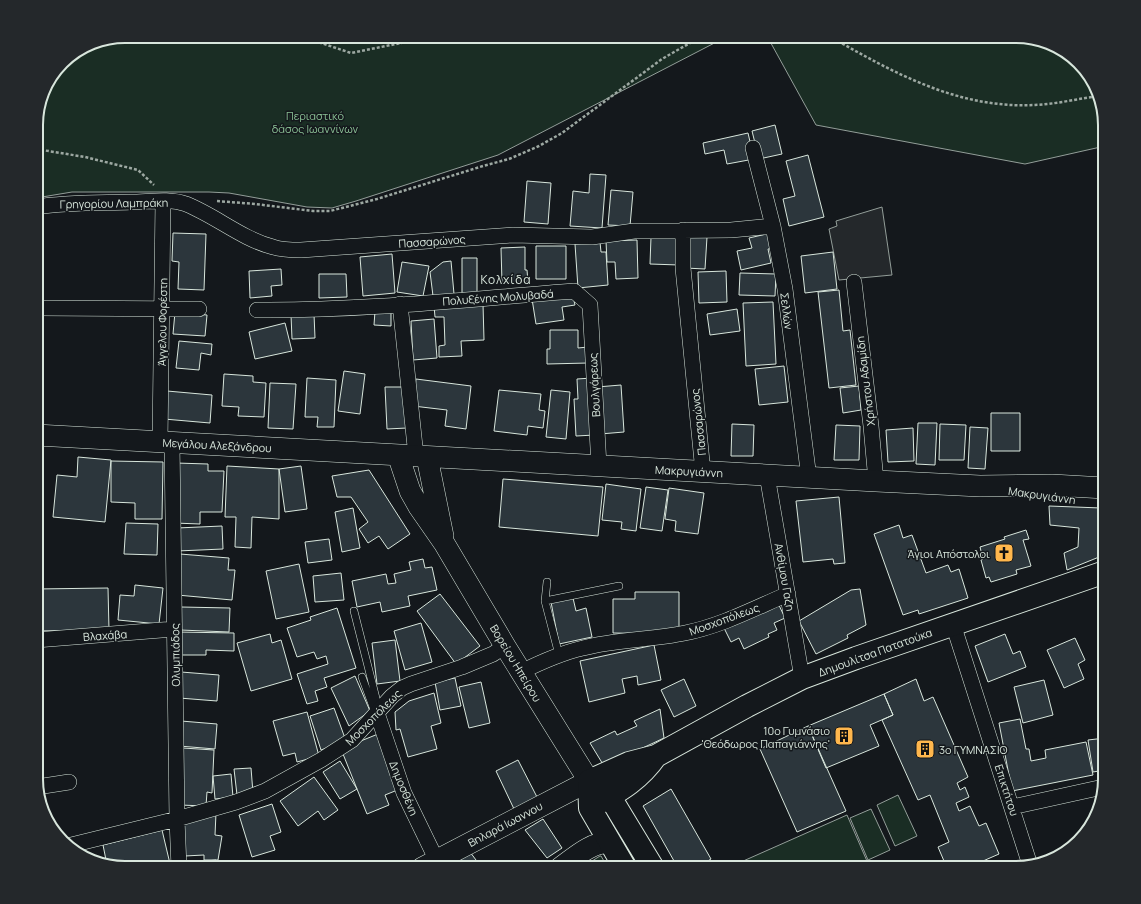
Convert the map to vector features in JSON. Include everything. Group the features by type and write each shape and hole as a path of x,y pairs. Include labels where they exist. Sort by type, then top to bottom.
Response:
{"main road":[{"name":"Μεγάλου Αλεξάνδρου","path":"43,435 414,456"},
{"name":"Μακρυγιάννη","path":"414,456 980,486 1052,485 1098,488"},
{"name":"Βορείου Ηπείρου","path":"414,456 413,496 444,543 505,646 589,781 610,797 648,860"},
{"name":"Βορείου Ηπείρου","path":"414,456 444,543"},
{"name":"Μακρυγιάννη","path":"980,486 1062,499 1098,502"},
{"name":"Δημουλίτσα Πατατούκα","path":"589,781 629,763 656,756 747,706 802,678 1098,574"},
{"name":"Δημουλίτσα Πατατούκα","path":"590,808 636,780 656,756"},
{"name":"Βορείου Ηπείρου","path":"589,781 590,808 621,861"},
{"name":"Βηλαρά Ιωαννου","path":"435,861 589,781"},
{"path":"571,861 593,846 601,843 610,843 648,860"}],"street":[{"name":"Σελλών","path":"753,148 773,226 785,289 809,478"},
{"name":"Γρηγορίου Λαμπράκη","path":"43,206 72,203 163,201 180,203 191,207"},
{"name":"Άγγελου Φορέστη","path":"163,201 162,309 166,442"},
{"name":"Πασσαρώνος","path":"191,207 238,232 272,247 289,250 324,249 513,235 592,236 634,232 731,230 773,226"},
{"name":"Πασσαρώνος","path":"683,230 683,268 703,472"},
{"name":"Χρήστου Αδαμίδη","path":"854,282 876,481"},
{"name":"Πολυξένης Μολυβαδά","path":"257,310 295,310 400,304 574,291 590,305"},
{"path":"400,304 414,456"},
{"name":"Βουλγάρεως","path":"590,305 599,466"},
{"path":"43,308 199,309"},
{"name":"Ολυμπιάδος","path":"166,442 174,629 179,861"},
{"name":"Ανθίμου Γαζη","path":"767,475 802,678"},
{"name":"Μοσχοπόλεως","path":"521,672 559,655 584,647 686,633 705,628 788,594"},
{"name":"Επικτήτου","path":"953,624 1028,860"},
{"name":"Βλαχάβα","path":"43,639 174,629"},
{"name":"Μοσχοπόλεως","path":"75,844 177,819 236,802 265,791 321,760 346,744 358,734 392,696 402,688 462,667 493,654 505,646"},
{"name":"Δημοσθένη","path":"377,713 428,861"},
{"path":"43,786 69,782"},
{"path":"1012,807 1097,788"}],"lane":[{"path":"547,582 545,601 559,655"},
{"path":"545,601 619,586"},
{"name":"Δημοσθένη","path":"354,611 377,713"},
{"path":"362,677 377,713"}],"path":[{"path":"321,43 352,53 401,43"},
{"path":"191,207 198,201 205,200 313,211 330,211 377,199 509,159 539,146 562,133 656,63 690,43"},
{"path":"842,43 916,82 986,103 1035,105 1093,97"},
{"path":"43,150 85,157 138,170 161,193 163,201"}],"green space":[{"name":"Περιαστικό δάσος Ιωαννίνων","path":"119,43 714,43 498,155 332,208 307,207 229,193 72,192 43,197 43,119 49,93 60,75 75,60 99,47"},
{"path":"771,43 1022,43 1048,49 1057,54 1070,63 1084,79 1094,99 1098,125 1098,148 1025,164 816,125"},
{"path":"898,795 917,836 895,846 877,805"},
{"path":"871,809 890,850 868,860 850,818"},
{"path":"847,815 867,861 743,861"},
{"path":"600,856 604,861 592,861"}],"shaded area":[{"path":"882,207 892,275 839,280 829,229 837,226 836,221"}],"building":[{"path":"775,125 782,154 759,159 752,131"},
{"path":"748,133 754,159 727,164 724,150 705,154 703,143"},
{"path":"808,155 824,217 789,226 783,199 795,196 786,161"},
{"path":"590,174 606,175 602,228 570,226 573,191 589,193"},
{"path":"527,181 551,183 548,224 524,222"},
{"path":"611,190 633,192 630,226 608,225"},
{"path":"173,233 206,234 204,290 178,289 179,262 172,261"},
{"path":"771,233 774,248 768,249 771,263 741,270 737,251 752,248 749,238"},
{"path":"651,237 680,238 679,265 650,264"},
{"path":"686,237 707,237 705,269 685,268"},
{"path":"637,240 638,278 616,279 615,262 607,262 606,241"},
{"path":"600,242 601,252 606,252 608,285 578,288 575,244"},
{"path":"536,246 566,246 566,279 536,279"},
{"path":"525,247 525,270 527,270 528,282 502,283 501,248"},
{"path":"833,252 837,289 805,293 801,256"},
{"path":"392,254 395,293 363,296 360,257"},
{"path":"462,258 477,258 477,293 462,293"},
{"path":"451,261 454,294 433,296 430,272 443,262"},
{"path":"402,262 429,266 423,296 397,292"},
{"path":"281,269 282,285 271,286 272,296 250,298 249,271"},
{"path":"726,271 727,302 699,303 698,272"},
{"path":"740,273 776,274 775,296 739,295"},
{"path":"319,274 346,274 347,297 319,298"},
{"path":"839,290 843,331 850,330 856,385 829,388 818,292"},
{"path":"572,292 575,305 562,307 564,320 536,324 532,299"},
{"path":"773,302 776,364 746,366 743,303"},
{"path":"483,304 484,340 461,341 462,356 439,357 439,346 445,345 444,317 435,317 434,306"},
{"path":"737,309 740,331 710,335 707,314"},
{"path":"375,311 391,311 391,326 374,325"},
{"path":"175,312 207,315 205,336 173,334"},
{"path":"314,314 315,338 292,339 291,315"},
{"path":"434,319 437,358 413,360 411,321"},
{"path":"285,323 292,351 255,359 249,332"},
{"path":"550,330 578,330 578,348 588,347 588,363 547,364 547,349 550,349"},
{"path":"179,341 212,344 211,355 201,353 199,370 176,368"},
{"path":"784,366 788,402 759,405 755,369"},
{"path":"344,371 365,374 360,414 338,411"},
{"path":"224,374 253,376 253,382 266,383 264,417 238,416 239,407 222,406"},
{"path":"307,378 336,380 334,427 317,427 318,417 305,417"},
{"path":"592,378 595,435 576,436 574,399 578,399 577,379"},
{"path":"416,379 471,386 466,429 445,426 447,410 413,406"},
{"path":"270,383 296,384 293,429 268,428"},
{"path":"621,385 624,432 600,434 597,387"},
{"path":"859,386 861,410 843,413 840,388"},
{"path":"385,387 406,387 407,428 387,429"},
{"path":"499,390 541,394 539,410 545,411 543,428 528,426 527,435 494,431"},
{"path":"551,390 570,392 566,439 546,437"},
{"path":"167,391 212,395 210,423 164,419"},
{"path":"991,413 1020,413 1020,451 991,451"},
{"path":"918,423 937,423 935,465 916,464"},
{"path":"732,424 754,425 753,456 731,456"},
{"path":"940,424 966,425 964,460 939,460"},
{"path":"836,425 860,426 859,460 834,460"},
{"path":"970,427 988,428 985,469 968,468"},
{"path":"913,428 914,461 888,462 886,430"},
{"path":"78,457 111,460 105,522 53,517 57,475 77,477"},
{"path":"111,461 163,462 162,519 135,519 135,503 111,502"},
{"path":"176,463 208,464 208,471 224,471 222,512 200,512 200,524 174,523"},
{"path":"227,466 279,469 279,519 252,517 251,548 235,547 236,517 225,517"},
{"path":"301,466 307,509 285,512 279,469"},
{"path":"369,470 410,534 388,549 379,536 368,543 359,529 368,522 351,497 337,497 332,476"},
{"path":"503,479 603,487 598,536 499,527"},
{"path":"606,484 641,489 636,531 621,529 622,522 602,520"},
{"path":"646,487 668,490 662,531 640,528"},
{"path":"669,488 704,493 698,534 675,531 676,521 665,519"},
{"path":"839,497 845,563 834,564 833,559 803,562 796,501"},
{"path":"1049,506 1098,508 1098,557 1067,570 1064,553 1078,547 1079,528 1050,525"},
{"path":"353,508 360,548 342,552 335,512"},
{"path":"126,523 158,524 157,555 124,554"},
{"path":"899,525 903,538 912,535 926,573 948,565 951,572 959,569 968,598 919,614 918,610 903,615 874,534"},
{"path":"222,526 223,549 177,551 177,528"},
{"name":"Άγιοι Απόστολοι","path":"1026,530 1029,539 1023,540 1031,566 1016,570 1017,574 991,582 989,577 986,578 981,560 983,559 980,547"},
{"path":"329,539 332,560 308,563 305,542"},
{"path":"180,554 229,558 228,570 235,570 232,600 177,595"},
{"path":"423,559 425,568 432,567 437,590 408,596 410,606 382,612 380,602 357,607 352,581 386,574 388,584 396,583 394,574 411,570 409,562"},
{"path":"299,564 309,612 276,619 266,571"},
{"path":"341,573 344,600 315,602 313,576"},
{"path":"135,585 163,588 159,624 118,620 120,595 134,596"},
{"path":"108,588 109,630 43,631 43,589"},
{"path":"860,589 866,625 847,635 848,638 816,654 799,621 851,590"},
{"path":"635,592 679,592 679,634 613,633 613,599 635,599"},
{"path":"440,594 480,646 456,664 417,611"},
{"path":"573,598 576,611 586,608 592,637 559,644 551,602"},
{"path":"777,601 785,618 774,623 777,630 768,634 769,637 744,649 739,638 731,642 723,626"},
{"path":"181,607 230,608 229,632 180,630"},
{"path":"337,608 356,668 324,678 327,687 315,691 318,701 307,704 297,674 328,664 326,656 317,659 314,652 297,657 287,628 311,620 310,617"},
{"path":"421,623 432,662 405,670 394,631"},
{"path":"178,632 234,633 234,651 206,650 206,655 178,655"},
{"path":"270,634 272,643 281,640 292,679 251,691 237,643"},
{"path":"1005,634 1013,654 1020,651 1026,667 988,682 975,646"},
{"path":"1075,638 1085,660 1078,664 1084,679 1064,688 1047,650"},
{"path":"395,640 400,681 377,684 372,643"},
{"path":"654,645 661,680 638,685 637,676 622,679 625,693 589,702 580,661"},
{"path":"181,672 219,675 217,701 179,698"},
{"path":"355,676 370,711 349,726 331,688"},
{"path":"455,678 461,706 440,710 435,682"},
{"path":"684,679 696,706 674,717 661,690"},
{"name":"3ο ΓΥΜΝΑΣΙΟ","path":"916,679 924,701 933,697 968,777 957,783 960,790 965,787 969,797 956,803 959,811 970,806 979,826 986,823 999,854 983,861 944,861 938,847 949,842 930,795 918,800 882,720 893,715 884,694"},
{"path":"1044,680 1053,715 1023,723 1014,687"},
{"path":"481,682 490,723 469,728 459,687"},
{"path":"434,693 441,723 431,726 437,749 408,757 400,729 396,730 395,712 409,701"},
{"name":"10ο Γυμνάσιο 'Θεόδωρος Παπαγιάννης'","path":"884,694 893,715 870,725 879,746 826,768 808,726"},
{"path":"334,708 346,741 321,750 310,716"},
{"path":"660,709 664,738 604,766 590,743 615,731 617,735 637,726 634,721"},
{"path":"307,712 319,756 297,762 295,753 283,756 273,721"},
{"path":"1020,719 1026,749 1029,749 1031,761 1046,758 1045,750 1086,742 1093,775 1012,791 999,723"},
{"path":"181,721 217,724 215,749 179,746"},
{"path":"808,726 846,811 797,832 760,749"},
{"path":"378,734 400,789 385,795 389,805 367,814 341,749"},
{"path":"1098,739 1098,771 1093,772 1088,740"},
{"path":"183,748 214,750 212,793 207,792 206,806 179,805"},
{"path":"518,760 537,797 514,809 496,771"},
{"path":"340,761 357,789 340,799 323,772"},
{"path":"251,768 253,793 237,795 234,769"},
{"path":"231,774 233,797 215,799 213,776"},
{"path":"314,777 338,810 324,820 318,811 298,826 280,801"},
{"path":"671,789 711,859 708,861 674,861 643,806"},
{"path":"272,804 281,832 270,836 275,850 252,857 239,815"},
{"path":"216,813 215,835 222,836 218,860 204,860 204,855 185,856 176,822"},
{"path":"543,819 562,848 547,858 525,830"},
{"path":"162,830 169,861 125,861 106,858 103,845"},
{"path":"470,852 477,861 459,861"}],"place":[{"name":"Άγιοι Απόστολοι","path":"1004,553"},
{"name":"10ο Γυμνάσιο 'Θεόδωρος Παπαγιάννης'","path":"844,736"},
{"name":"3ο ΓΥΜΝΑΣΙΟ","path":"925,749"}],"district":[{"name":"Κολχίδα","path":"506,279"}]}
